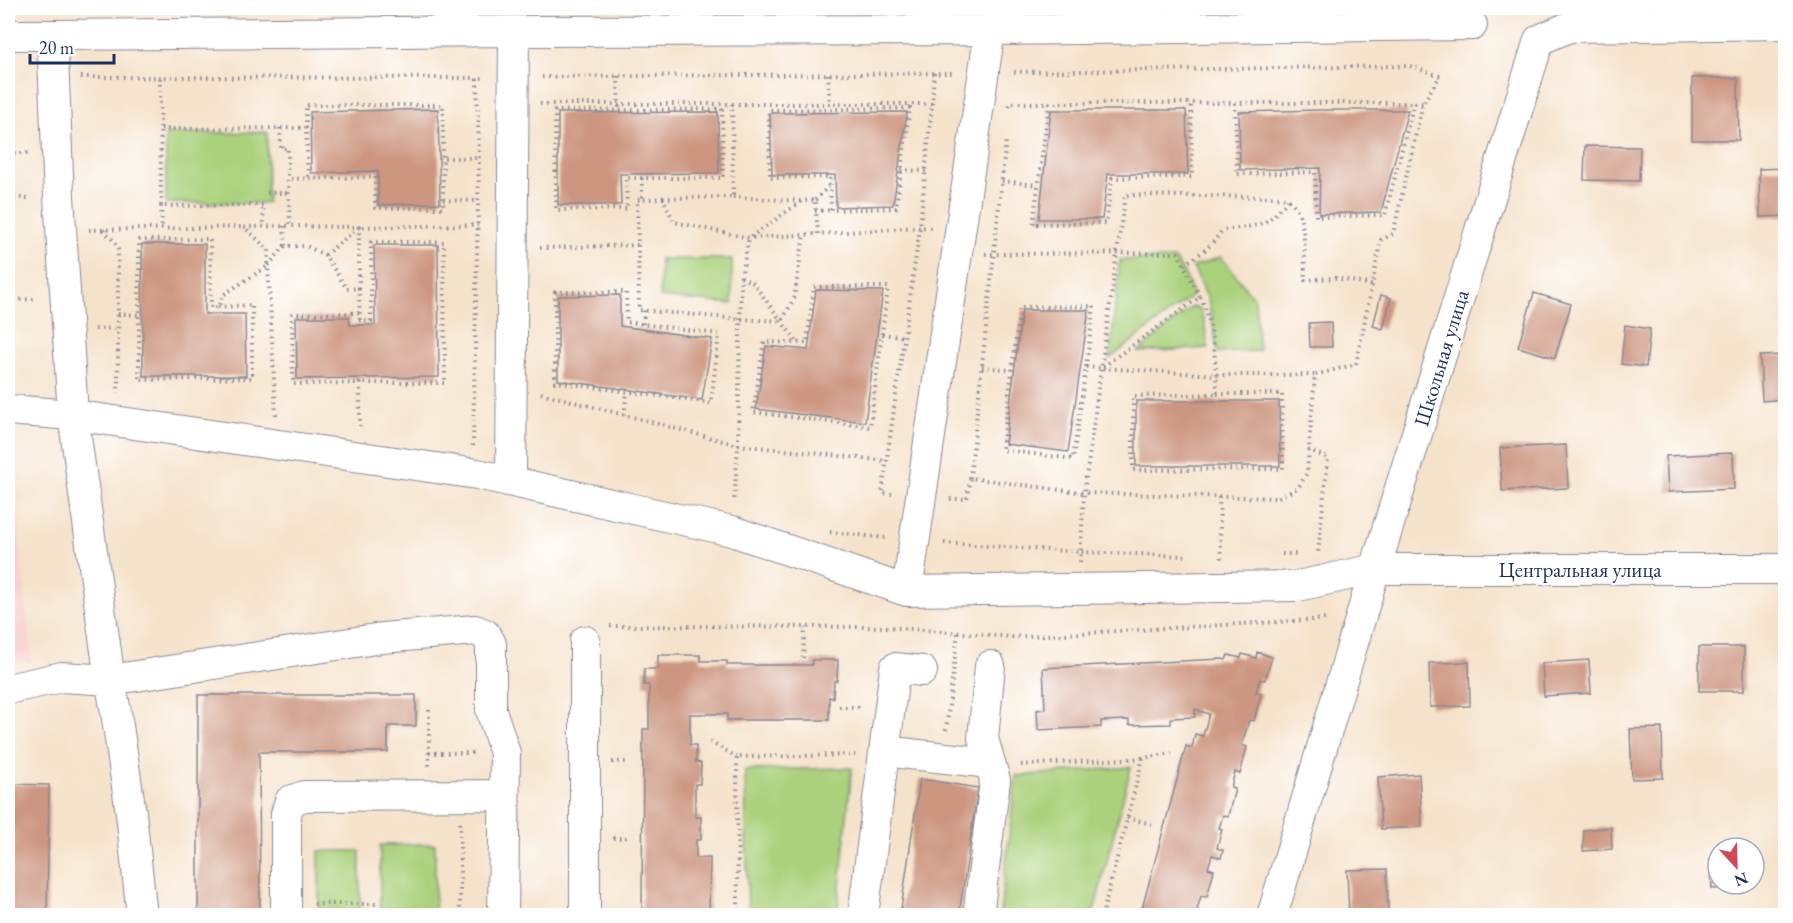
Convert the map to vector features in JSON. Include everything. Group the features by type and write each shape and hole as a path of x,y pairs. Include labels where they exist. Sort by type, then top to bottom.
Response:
{"street":[{"path":"907,591 984,73 1000,19"},
{"path":"8,35 514,31 1000,19 1472,25"},
{"name":"Школьная улица","path":"1272,915 1375,569 1539,40 1569,27 1785,24"},
{"path":"511,481 514,31"},
{"path":"52,35 73,415 129,802 142,915"},
{"name":"Центральная улица","path":"8,410 73,415 473,473 732,531 907,591 1298,586 1375,569 1785,569"},
{"path":"8,689 62,677 110,680 382,638 475,630 485,634 491,644 491,710 505,753 503,915"},
{"path":"585,915 597,639"},
{"path":"990,666 982,738 1000,764"},
{"path":"862,915 871,753 895,668 922,671"},
{"path":"871,753 1000,764"},
{"path":"978,915 995,780 1000,764"},
{"path":"286,910 286,814 290,801 304,796 504,795"}],"path":[{"path":"54,76 477,78 1410,66 1440,76 1423,103 1393,234 1381,240 1356,364 1315,375 1217,375 1086,367"},
{"path":"934,73 920,227 882,493 920,498 967,499 1006,136"},
{"path":"828,74 830,106"},
{"path":"618,76 619,110"},
{"path":"160,78 162,229"},
{"path":"473,473 479,158 477,78"},
{"path":"1008,114 1010,103 1423,103"},
{"path":"1049,103 1033,224 1106,223 1112,178 1192,177 1191,103"},
{"path":"1235,103 1237,174 1316,172 1317,217 1385,215 1414,103"},
{"path":"531,104 910,106 932,104"},
{"path":"732,104 733,197"},
{"path":"288,179 375,177 375,208 443,208 443,105 306,105 308,178"},
{"path":"830,106 769,110 770,178 830,177 831,210"},
{"path":"815,211 896,208 910,106"},
{"path":"722,109 723,178 626,178 627,209 556,210 555,111 619,110 722,109"},
{"path":"280,128 281,149 288,148 290,226"},
{"path":"161,129 306,128"},
{"path":"443,158 479,158"},
{"path":"901,170 926,171"},
{"path":"642,178 642,200"},
{"path":"1002,181 1038,185"},
{"path":"818,234 815,201 830,184"},
{"path":"267,193 289,193"},
{"path":"1079,589 1084,493 1125,195 1289,199 1298,209 1304,236 1305,280 1336,278 1372,285"},
{"path":"782,321 639,310 637,200 733,197 815,201"},
{"path":"663,198 674,222 749,238 920,227 958,243 994,254 1178,253 1207,310 1217,375 1217,394"},
{"path":"1184,264 1201,255 1222,230 1261,225 1274,217 1289,199"},
{"path":"443,200 478,201"},
{"path":"732,531 738,445 741,277 749,238 802,201"},
{"path":"161,206 263,205 264,227"},
{"path":"62,230 478,225"},
{"path":"218,307 223,295 268,266 285,246 284,226"},
{"path":"244,227 269,250 276,416"},
{"path":"325,255 359,227"},
{"path":"359,227 359,288 359,313 359,323 371,321 371,242 444,242 445,383 293,384 292,314 359,313"},
{"path":"103,230 118,250 118,402"},
{"path":"782,321 794,298 804,235"},
{"path":"210,239 211,308 218,307 252,305 252,378 139,380 139,240 210,239"},
{"path":"532,249 638,245"},
{"path":"285,246 306,246 325,255 347,289 359,288"},
{"path":"741,277 753,283 798,342"},
{"path":"814,287 888,287 870,427 753,412 764,342 798,342 807,343 814,287"},
{"path":"555,292 626,292 627,322 643,324 719,334 711,403 555,382 555,292"},
{"path":"1101,368 1200,297"},
{"path":"1094,306 1086,367 1073,459 1002,450 1020,307 1094,306"},
{"path":"643,324 644,310"},
{"path":"118,314 140,315"},
{"path":"94,329 118,328"},
{"path":"882,334 905,337"},
{"path":"982,367 1012,370"},
{"path":"970,478 1084,493 1277,498 1298,488 1307,473 1315,375"},
{"path":"360,383 360,426"},
{"path":"511,385 738,445 887,461"},
{"path":"624,415 627,392"},
{"path":"1217,394 1282,394 1283,469 1133,470 1133,396 1217,394"},
{"path":"1219,497 1222,587"},
{"path":"597,639 608,626 888,627 1012,637 1329,618 1326,630"},
{"path":"803,658 804,627"},
{"path":"943,758 958,633"},
{"path":"429,710 429,796"},
{"path":"710,742 737,757 871,753"},
{"path":"429,753 505,753"},
{"path":"1000,764 1143,758 1172,753"},
{"path":"737,757 738,915"},
{"path":"1102,915 1143,758"},
{"path":"460,795 460,915"},
{"path":"1127,818 1152,824"},
{"path":"286,910 380,904"}],"shaded area":[{"path":"9,436 32,662 8,662"}],"green space":[{"path":"267,132 267,203 166,203 166,134"},
{"path":"1221,257 1255,300 1259,351 1218,353 1208,299 1193,267"},
{"path":"660,259 732,259 732,304 660,297"},
{"path":"1175,259 1193,295 1110,358 1120,260"},
{"path":"1192,307 1199,308 1204,320 1208,348 1138,352"},
{"path":"1131,767 1093,915 1000,915 1016,776"},
{"path":"852,768 837,915 748,915 745,770"},
{"path":"435,844 435,915 380,915 380,845"},
{"path":"319,851 360,851 360,915 319,915"}],"building":[{"path":"1692,78 1738,78 1739,140 1692,140"},
{"path":"438,109 440,203 378,205 378,171 311,173 310,112"},
{"path":"1051,110 1186,110 1188,174 1108,174 1102,219 1039,219"},
{"path":"1408,110 1381,212 1319,214 1320,168 1240,170 1239,112"},
{"path":"718,112 719,173 620,174 621,205 558,205 558,113"},
{"path":"907,112 893,205 836,207 835,175 772,175 770,113"},
{"path":"1585,146 1640,147 1639,181 1584,180"},
{"path":"1786,168 1786,216 1760,217 1759,169"},
{"path":"142,244 205,244 205,314 245,314 246,376 143,376"},
{"path":"374,245 438,245 439,377 297,379 296,317 349,317 350,325 375,325"},
{"path":"816,290 883,291 865,422 756,409 766,346 808,350"},
{"path":"1534,293 1571,304 1555,358 1518,347"},
{"path":"620,295 620,326 712,339 702,400 558,380 558,296"},
{"path":"1381,295 1391,298 1383,329 1373,326"},
{"path":"1022,310 1089,310 1068,452 1005,444"},
{"path":"1331,322 1332,347 1310,347 1309,323"},
{"path":"1625,325 1650,329 1646,367 1621,364"},
{"path":"1786,355 1786,399 1762,401 1760,356"},
{"path":"1136,401 1279,401 1280,466 1136,466"},
{"path":"1566,445 1568,488 1502,491 1500,448"},
{"path":"1733,453 1734,489 1668,492 1666,456"},
{"path":"1699,647 1744,647 1744,691 1699,691"},
{"path":"1257,652 1272,657 1265,680 1260,679 1256,692 1261,694 1254,721 1249,720 1242,745 1247,747 1240,774 1235,772 1231,787 1235,789 1228,816 1223,815 1219,828 1222,829 1217,848 1223,850 1221,858 1212,855 1208,868 1214,870 1207,897 1201,896 1197,910 1203,912 1202,916 1140,916 1186,746 1192,748 1195,734 1203,736 1209,714 1195,709 1195,717 1171,718 1171,724 1129,725 1129,720 1101,721 1101,727 1038,730 1037,710 1045,709 1043,668 1226,660 1228,655 1241,658 1242,654 1256,658"},
{"path":"658,655 700,655 701,661 727,661 727,665 812,665 812,660 838,660 833,698 829,697 829,720 727,720 727,714 690,714 690,745 696,745 696,762 701,763 700,784 695,784 695,817 701,817 701,840 696,840 696,858 710,858 709,916 642,916 643,729 649,729 649,685 644,685 644,669 658,669"},
{"path":"1589,660 1591,693 1544,696 1542,663"},
{"path":"1469,662 1470,706 1430,707 1429,663"},
{"path":"198,695 416,695 416,726 388,726 388,752 259,752 260,916 198,916"},
{"path":"1662,728 1663,778 1632,779 1630,729"},
{"path":"1419,774 1422,827 1381,829 1378,777"},
{"path":"920,779 978,788 959,916 900,916"},
{"path":"8,784 49,785 47,916 8,916"},
{"path":"1611,827 1612,849 1583,851 1584,830"},
{"path":"1387,869 1388,916 1349,916 1347,870"}]}
